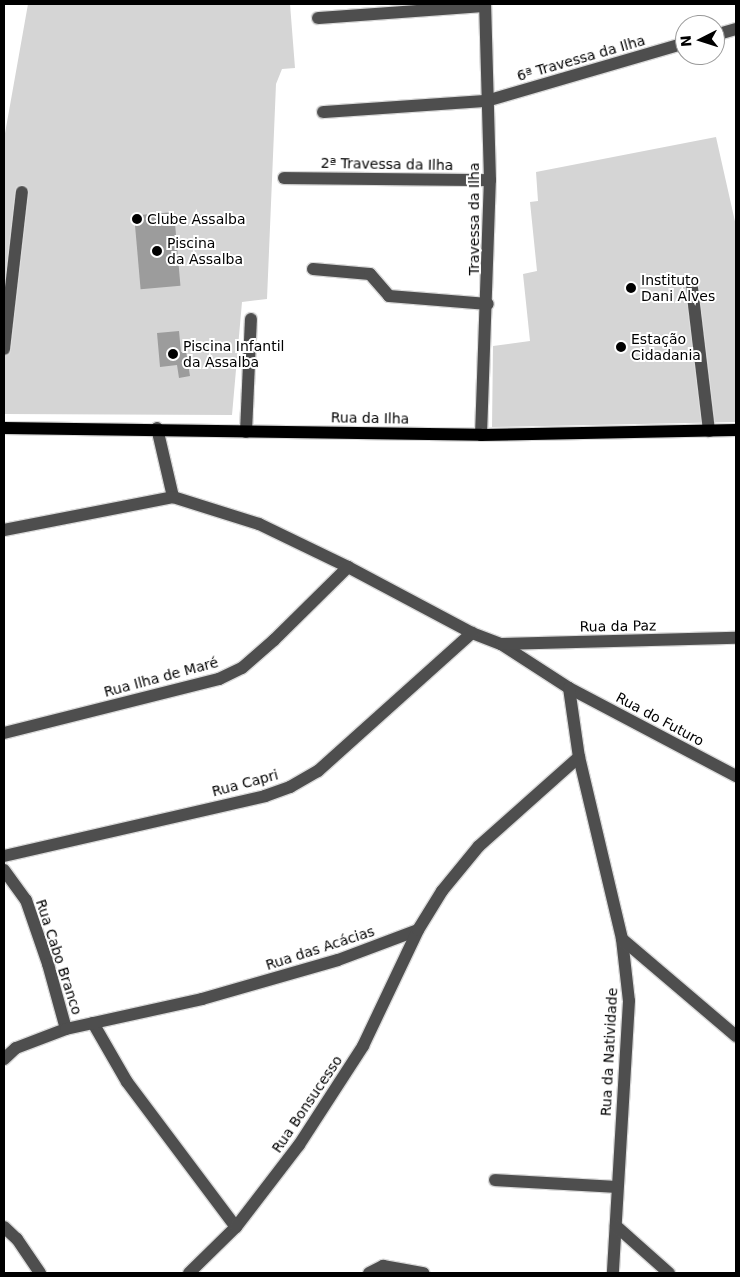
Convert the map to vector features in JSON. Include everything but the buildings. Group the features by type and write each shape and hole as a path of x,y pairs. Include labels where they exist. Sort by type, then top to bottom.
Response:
{"main road":[{"name":"Rua da Ilha","path":"4,428 157,428 246,432 481,435 736,430"}],"street":[{"path":"318,18 485,5"},
{"name":"Travessa da Ilha","path":"481,435 488,304 490,180 486,101 485,5"},
{"name":"6ª Travessa da Ilha","path":"323,112 486,101 675,46"},
{"name":"2ª Travessa da Ilha","path":"284,178 490,180"},
{"path":"4,349 22,192"},
{"path":"313,269 370,274 389,296 488,304"},
{"path":"692,288 708,431"},
{"path":"246,432 251,319"},
{"path":"157,428 173,497"},
{"path":"4,530 173,497 259,524 348,567 472,633 501,644 569,688"},
{"name":"Rua Ilha de Maré","path":"4,733 219,679 242,668 274,640 348,567"},
{"name":"Rua Capri","path":"4,856 265,796 290,787 318,770 472,633"},
{"name":"Rua da Paz","path":"501,644 736,638"},
{"name":"Rua da Natividade","path":"569,688 579,757 622,939 629,1001 616,1187 613,1273"},
{"name":"Rua do Futuro","path":"569,688 736,776"},
{"path":"418,930 442,891 479,846 579,757"},
{"name":"Rua Cabo Branco","path":"4,870 26,900 48,964 66,1029"},
{"name":"Rua das Acácias","path":"4,1059 16,1048 66,1029 202,999 338,960 418,930"},
{"name":"Rua Bonsucesso","path":"189,1273 236,1227 299,1145 363,1046 418,930"},
{"path":"622,939 736,1036"},
{"path":"93,1023 126,1082 236,1227"},
{"path":"495,1180 616,1187"},
{"path":"616,1226 669,1273"},
{"path":"4,1227 17,1240 40,1273"},
{"path":"369,1273 383,1266 423,1273"}],"shaded area":[{"name":"Clube Assalba","path":"28,4 290,4 295,68 282,69 276,84 267,299 242,302 232,415 4,414 4,139"},
{"name":"Instituto Dani Alves","path":"716,137 736,226 736,422 492,427 493,346 530,341 523,274 537,271 530,202 538,201 536,172"},
{"name":"Piscina da Assalba","path":"174,212 180,286 141,289 134,215"},
{"name":"Piscina Infantil da Assalba","path":"179,331 181,352 186,351 190,376 179,378 177,365 160,367 157,333"}],"place":[{"name":"Clube Assalba","path":"137,219"},
{"name":"Piscina da Assalba","path":"157,251"},
{"name":"Instituto Dani Alves","path":"631,288"},
{"name":"Estação Cidadania","path":"621,347"},
{"name":"Piscina Infantil da Assalba","path":"173,354"}]}
